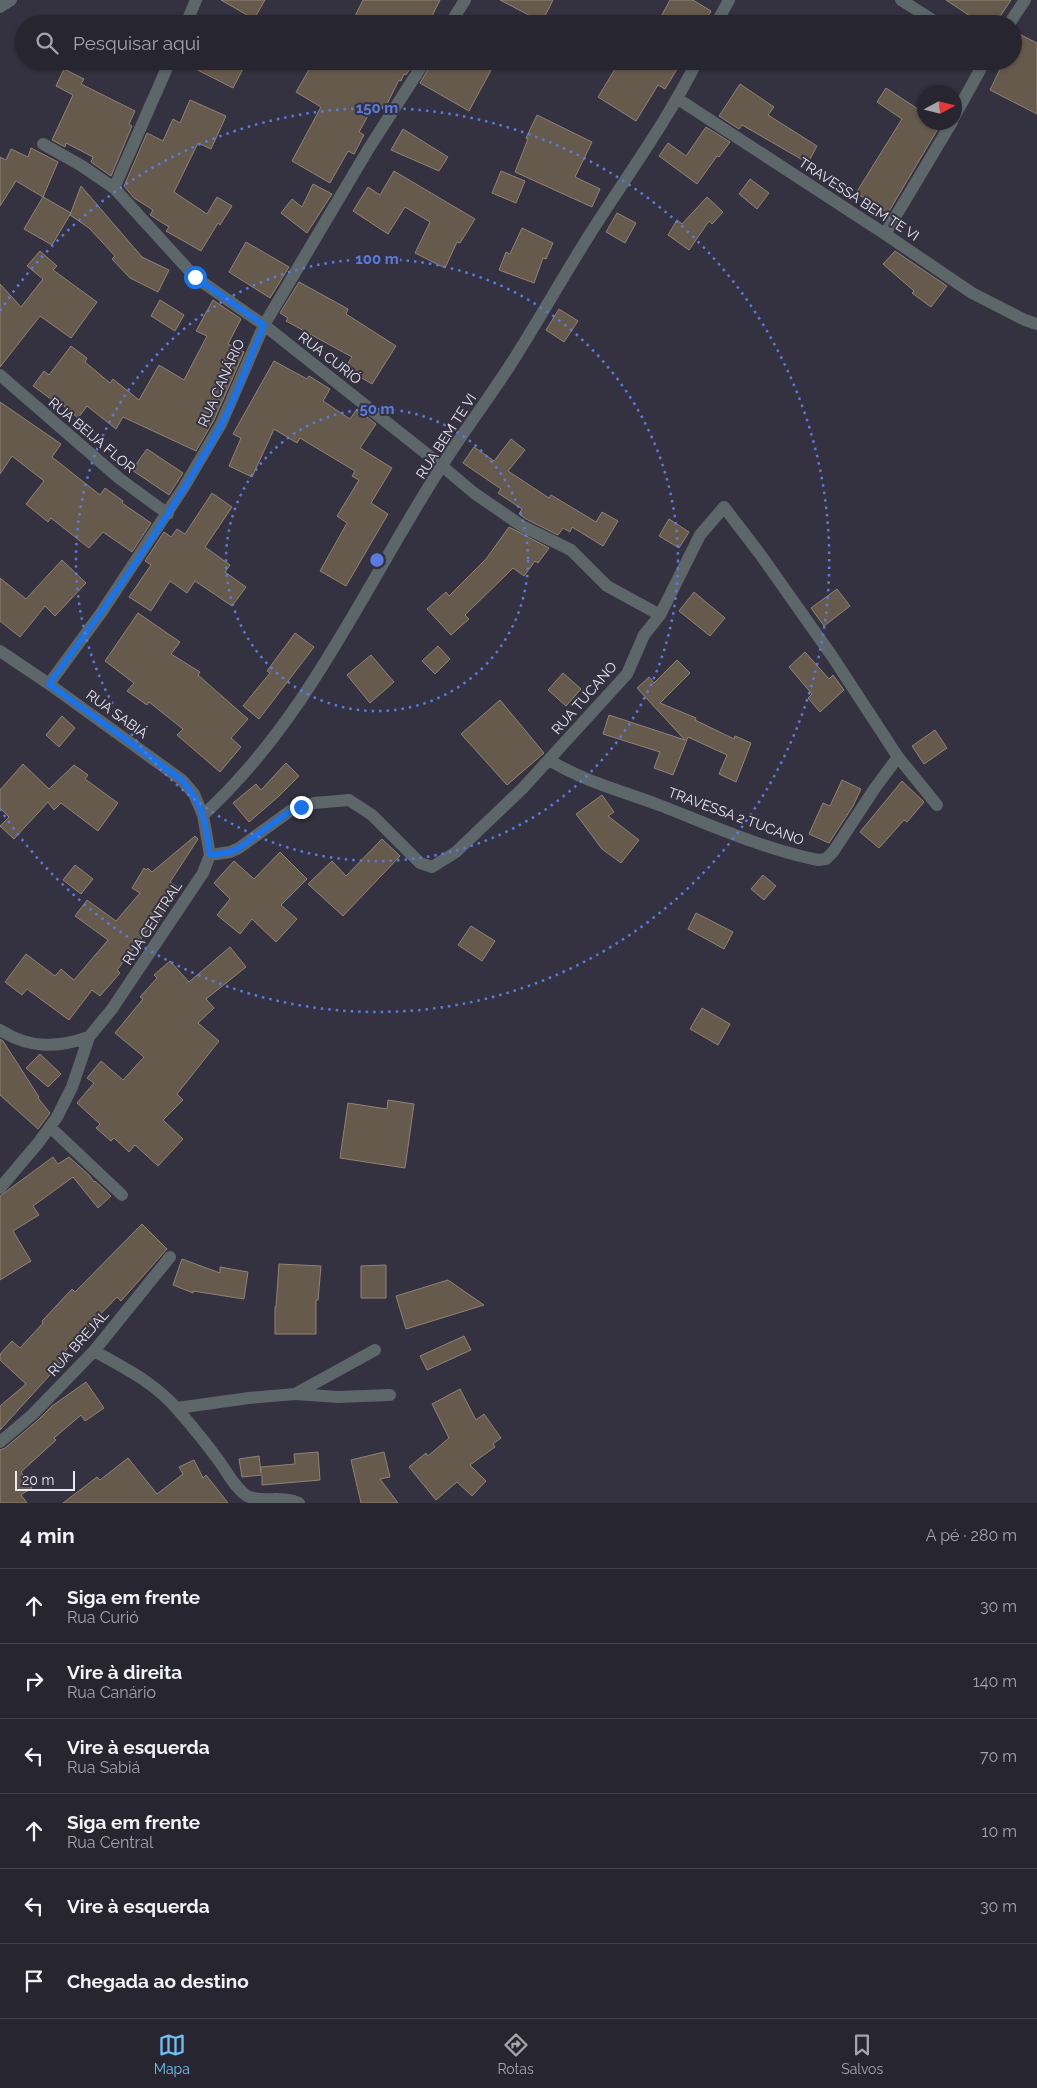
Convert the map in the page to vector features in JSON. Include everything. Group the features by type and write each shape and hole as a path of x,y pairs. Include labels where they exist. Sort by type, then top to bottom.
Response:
{"street":[{"path":"0,7 11,0"},
{"path":"190,15 196,0"},
{"path":"456,15 465,0"},
{"path":"720,15 728,0"},
{"path":"901,0 925,15"},
{"path":"1015,15 1025,0"},
{"path":"114,188 166,70"},
{"name":"RUA CANÁRIO","path":"49,684 101,613 168,514 221,424 264,325 369,148 419,70"},
{"name":"RUA BEM TE VI","path":"204,815 224,796 283,724 339,641 442,466 514,360 590,234 678,99 692,70"},
{"path":"962,103 979,70"},
{"name":"TRAVESSA BEM TE VI","path":"678,99 972,293 1031,322"},
{"path":"885,234 947,130"},
{"name":"RUA CURIÓ","path":"44,144 82,166 114,188 195,277 264,325 474,493 522,526 571,550 607,586 660,615"},
{"name":"RUA BEIJA FLOR","path":"0,375 120,479 168,514"},
{"name":"RUA TUCANO","path":"210,855 230,852 239,848 290,811 301,807 349,800 372,815 420,863 432,867 456,852 523,788 627,674 644,635 660,615 700,535 724,507 760,554 832,656 898,758"},
{"name":"RUA SABIÁ","path":"0,651 182,780 194,794 204,815"},
{"path":"898,758 937,805"},
{"name":"TRAVESSA 2 TUCANO","path":"549,760 570,773 692,817 724,832 818,860 826,859 833,852 875,788 898,758"},
{"path":"204,815 210,855"},
{"name":"RUA CENTRAL","path":"89,1038 139,970 203,873 210,855"},
{"path":"0,1030 11,1037 51,1046 69,1044 89,1038"},
{"path":"0,1188 50,1127 72,1087 89,1038"},
{"path":"50,1127 122,1195"},
{"name":"RUA BREJAL","path":"0,1442 32,1415 94,1351 170,1257"},
{"path":"295,1394 375,1350"},
{"path":"94,1351 142,1377 159,1390 177,1408 240,1490 250,1498 262,1501 290,1499 299,1503"},
{"path":"177,1408 248,1398 295,1394 338,1397 390,1395"}],"building":[{"path":"221,0 265,0 256,15 247,15"},
{"path":"363,0 440,0 432,15 356,15"},
{"path":"500,0 553,0 546,15 529,15"},
{"path":"670,0 693,0 711,11 709,15 662,15"},
{"path":"946,0 1011,0 1001,15 968,15"},
{"path":"1022,36 1037,43 1037,114 990,90 1000,70 1022,70"},
{"path":"64,70 66,70 84,79 81,84 135,111 129,124 132,126 111,176 91,162 93,157 66,143 65,147 52,140 73,95 56,86"},
{"path":"198,70 242,70 233,88"},
{"path":"309,70 409,70 406,75 404,74 401,81 399,80 385,108 375,103 359,132 364,135 354,154 348,151 330,183 292,161 321,107 296,92"},
{"path":"428,70 491,70 469,111 420,83"},
{"path":"614,70 677,70 665,89 658,85 636,121 598,97"},
{"path":"740,84 774,107 768,115 817,146 808,163 742,125 739,129 719,116"},
{"path":"886,88 917,108 917,130 937,130 888,213 856,193 902,119 877,102"},
{"path":"190,100 226,116 211,149 198,143 174,192 207,214 217,197 232,206 220,225 218,223 201,251 166,231 169,227 150,215 153,210 134,198 124,186 147,133 163,141 173,119 180,123"},
{"path":"537,115 592,142 575,177 600,189 592,207 515,172 528,139 526,138"},
{"path":"706,127 730,142 719,157 717,156 697,184 659,156 668,143 686,156"},
{"path":"403,129 448,157 439,171 391,150"},
{"path":"31,148 58,162 43,197 16,181 0,206 0,157 6,160 11,149 28,157"},
{"path":"394,171 475,219 460,243 457,242 445,268 415,253 430,222 405,207 388,234 353,211 368,187 380,195"},
{"path":"501,171 525,181 516,203 492,193"},
{"path":"750,179 769,193 757,209 739,194"},
{"path":"313,184 332,194 307,233 281,213 292,199 302,207"},
{"path":"81,186 142,257 169,270 158,292 130,278 112,259 115,256 89,228 70,215"},
{"path":"43,197 71,213 52,245 24,229"},
{"path":"707,197 723,212 712,224 709,221 689,250 668,235 677,220 682,224"},
{"path":"617,213 636,223 625,243 606,232"},
{"path":"522,228 553,243 546,259 543,258 534,283 499,270 506,252 510,254"},
{"path":"246,242 289,267 270,298 229,272"},
{"path":"40,251 57,266 53,270 97,302 71,338 40,316 0,367 0,284 21,307 43,279 27,266"},
{"path":"895,251 947,286 931,307 912,293 914,291 883,264"},
{"path":"299,282 348,309 346,314 396,346 372,384 345,368 352,357 286,321 288,318 280,313"},
{"path":"160,300 184,315 175,331 151,316"},
{"path":"213,300 241,319 228,344 244,352 214,420 196,451 123,417 116,429 87,406 78,418 53,397 51,399 33,386 44,371 49,375 71,346 87,358 85,362 110,383 113,379 139,400 159,365 184,380 207,336 196,331"},
{"path":"559,309 578,321 564,342 546,330"},
{"path":"274,361 307,379 309,376 330,389 323,401 350,419 357,409 376,424 360,448 392,468 371,503 388,514 346,586 320,571 347,523 337,516 359,480 352,476 355,471 300,438 297,443 274,429 252,477 229,466 241,438 233,434"},
{"path":"0,402 61,444 52,457 100,495 105,488 123,501 122,503 151,523 132,552 103,532 89,548 51,518 48,522 26,504 44,481 12,456 0,474"},
{"path":"511,439 525,450 508,471 549,498 551,495 596,522 602,512 618,521 603,546 572,527 570,532 563,528 558,535 526,519 519,514 522,509 498,493 501,489 463,463 474,447 494,461"},
{"path":"147,449 183,473 169,495 132,470"},
{"path":"212,493 232,507 205,547 230,565 225,572 246,587 232,606 195,581 187,593 170,581 151,611 129,597 151,565 145,561 164,532 171,537 177,529 185,534"},
{"path":"669,519 689,532 679,548 659,536"},
{"path":"509,527 549,548 538,563 535,561 524,576 513,568 465,615 469,619 451,635 427,609 446,592 449,596 486,559"},
{"path":"62,560 86,583 55,616 45,606 20,637 0,621 0,578 26,599"},
{"path":"837,589 850,606 824,626 811,608"},
{"path":"694,592 725,618 710,636 679,611"},
{"path":"138,613 180,642 171,654 200,672 198,675 248,719 231,738 241,747 220,772 177,735 183,729 149,702 147,705 127,691 134,683 105,661"},
{"path":"295,633 314,647 259,719 243,706 270,673 267,671"},
{"path":"438,646 450,659 435,674 422,661"},
{"path":"805,652 829,679 833,675 844,690 820,712 808,698 812,694 789,667"},
{"path":"371,655 394,682 370,703 347,675"},
{"path":"677,660 690,673 660,703 696,718 695,720 734,739 735,736 751,743 736,782 719,774 727,755 688,737 673,775 654,768 660,752 603,734 609,715 685,740 637,688 649,677 654,683"},
{"path":"563,673 581,689 566,706 548,690"},
{"path":"500,700 544,753 507,785 461,734"},
{"path":"62,716 75,728 59,747 46,735"},
{"path":"935,730 947,748 924,764 912,746"},
{"path":"286,763 299,776 249,822 233,803 256,784 261,790"},
{"path":"23,764 49,789 74,765 88,775 85,779 118,803 98,831 61,803 54,810 48,802 14,839 0,826 9,817 0,808 0,790"},
{"path":"842,780 861,789 853,806 829,843 809,834 823,803 830,806"},
{"path":"902,781 924,802 907,822 904,820 879,848 860,832"},
{"path":"602,795 614,812 608,816 639,840 621,863 602,849 576,814"},
{"path":"195,836 198,839 170,882 179,888 152,932 148,930 117,970 120,973 100,996 92,990 69,1020 27,989 22,995 5,982 26,954 55,976 61,969 74,980 108,940 75,916 87,900 116,921 140,893 132,888 144,868 146,870 148,868 152,872"},
{"path":"382,839 400,856 343,916 308,884 332,861 346,876"},
{"path":"280,852 307,879 281,905 297,919 276,942 252,919 240,934 217,915 230,899 214,883 234,861 254,879"},
{"path":"75,865 93,879 81,894 63,880"},
{"path":"763,875 776,886 764,900 751,889"},
{"path":"696,913 733,932 724,949 688,929"},
{"path":"471,926 495,941 482,961 458,945"},
{"path":"230,947 246,967 206,999 214,1008 198,1023 219,1041 177,1094 183,1100 163,1120 183,1139 158,1166 135,1145 129,1152 114,1138 111,1141 96,1128 100,1124 77,1103 94,1083 87,1078 101,1061 123,1080 144,1057 115,1033 143,999 140,997 157,978 154,975 170,961 189,982"},
{"path":"702,1008 730,1024 718,1045 690,1029"},
{"path":"0,1039 38,1098 50,1113 38,1129 0,1095"},
{"path":"40,1054 61,1074 48,1087 26,1068"},
{"path":"388,1100 414,1104 405,1168 340,1158 348,1103 387,1109"},
{"path":"53,1157 58,1164 69,1157 111,1196 98,1208 73,1177 33,1206 39,1215 13,1231 31,1261 0,1280 0,1196"},
{"path":"142,1224 167,1249 121,1301 117,1297 65,1351 69,1354 0,1430 0,1406 26,1384 0,1360 0,1354 12,1341 20,1348 72,1289 75,1292"},
{"path":"182,1259 220,1273 220,1267 248,1272 244,1299 193,1291 193,1293 173,1285"},
{"path":"279,1264 321,1266 318,1300 316,1300 316,1334 275,1334 275,1307"},
{"path":"386,1265 386,1298 361,1298 361,1266"},
{"path":"448,1280 484,1305 406,1329 396,1296"},
{"path":"464,1336 471,1350 427,1370 420,1356"},
{"path":"86,1382 104,1408 85,1421 81,1415 54,1438 56,1440 21,1472 32,1488 21,1495 27,1503 0,1503 0,1450 5,1448 37,1421 52,1406"},
{"path":"460,1389 476,1420 484,1414 501,1438 493,1444 495,1447 470,1465 486,1481 472,1496 457,1482 436,1500 409,1467 426,1453 428,1456 449,1438 432,1404"},
{"path":"318,1452 320,1480 262,1485 262,1475 242,1477 239,1459 259,1456 261,1473 261,1467 295,1464 294,1454"},
{"path":"384,1452 390,1477 380,1479 398,1503 361,1503 351,1460"},
{"path":"128,1458 157,1494 183,1474 179,1467 194,1460 203,1478 206,1475 228,1503 63,1503 97,1477 100,1480"}],"route":[{"path":"195,277 264,325 221,424 168,514 101,613 49,684 182,780 194,794 204,815 210,855 230,852 239,848 290,811 301,807"}]}
